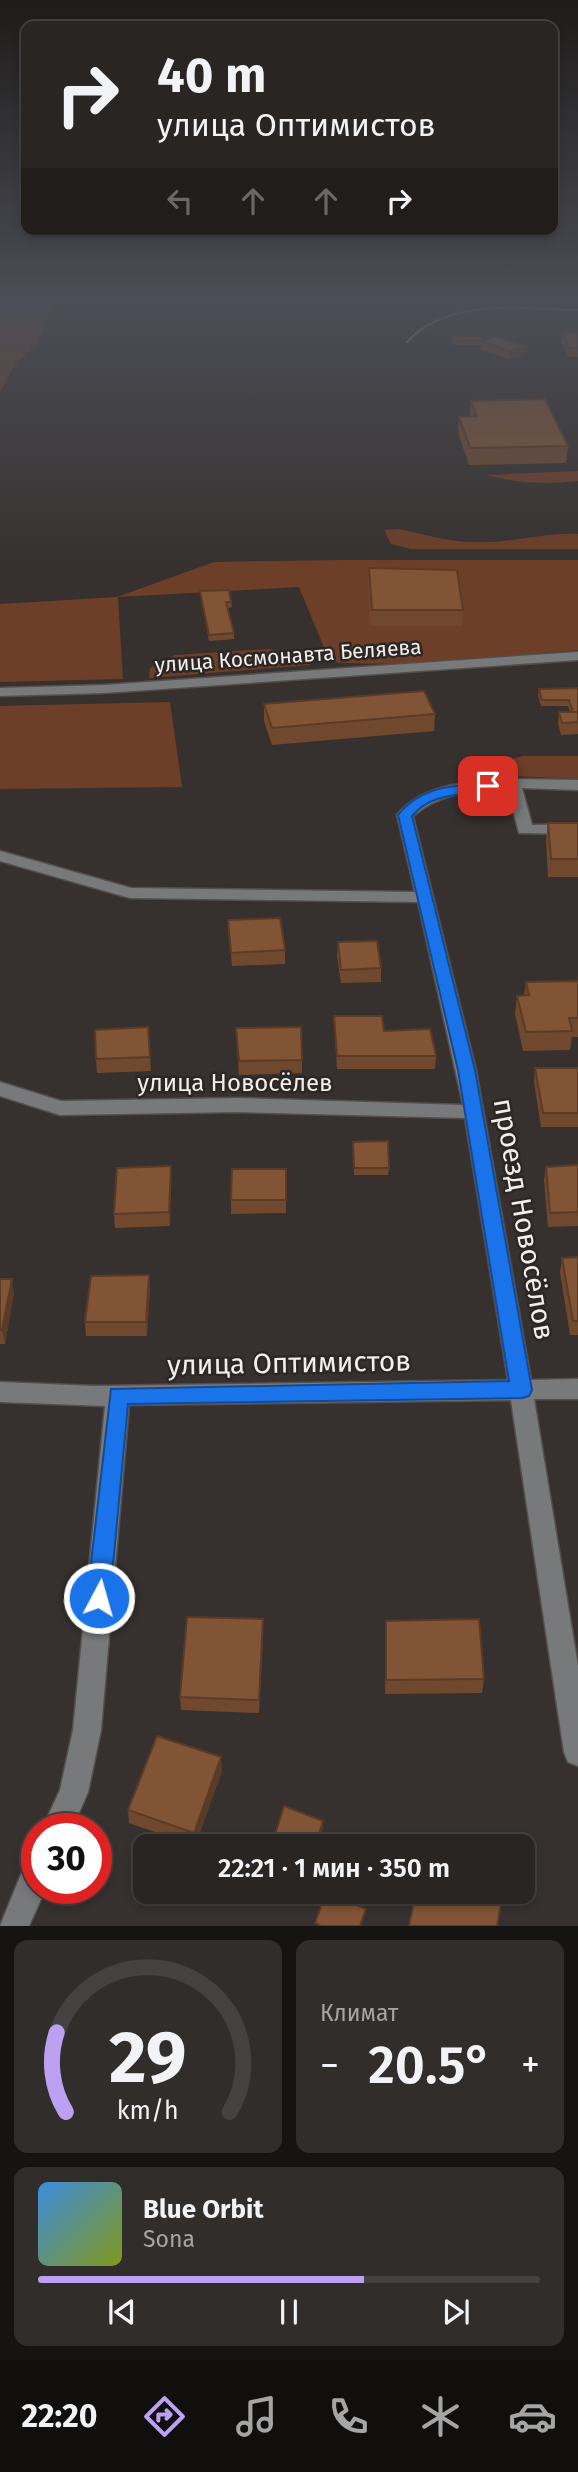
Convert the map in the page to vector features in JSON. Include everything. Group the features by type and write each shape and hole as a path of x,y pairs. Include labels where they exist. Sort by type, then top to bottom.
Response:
{"street":[{"name":"улица Космонавта Беляева","path":"0,692 113,688 578,656"},
{"path":"578,785 513,783 525,830 578,830"},
{"name":"проезд Новосёлов","path":"513,783 440,792 417,802 405,815 474,1112 522,1390 578,1752"},
{"path":"0,856 130,893 425,897"},
{"name":"улица Новосёлев","path":"0,1088 60,1108 239,1105 474,1112"},
{"name":"улица Оптимистов","path":"0,1392 118,1395 578,1389"},
{"path":"64,1813 74,1791 87,1730 118,1395"},
{"path":"13,1926 23,1904"}],"shaded area":[{"path":"578,471 578,481 555,483 486,475"},
{"path":"399,529 464,542 578,534 578,549 411,549 391,544 384,530"},
{"path":"578,560 578,650 392,664 330,662 299,587 118,597 123,679 0,682 0,604 117,597 214,562"},
{"path":"269,649 305,657 310,665 149,678 150,668 175,655"},
{"path":"170,702 182,787 0,789 0,706"},
{"path":"523,756 578,756 578,779 515,776 506,765 507,760"}],"building":[{"path":"545,399 568,446 470,448 459,417 477,416 471,401"},
{"path":"369,568 457,570 463,610 372,610"},
{"path":"229,590 231,602 226,602 234,633 209,635 200,591"},
{"path":"578,688 578,712 573,712 569,700 542,700 539,689"},
{"path":"424,691 435,714 272,728 264,704"},
{"path":"559,712 578,712 578,722 562,723"},
{"path":"548,823 578,823 578,859 551,859"},
{"path":"280,918 285,950 231,953 228,920"},
{"path":"377,941 381,968 341,970 338,942"},
{"path":"578,981 578,1018 569,1018 572,1031 526,1032 517,996 529,995 526,982"},
{"path":"334,1016 382,1016 384,1031 430,1029 436,1056 337,1056"},
{"path":"148,1027 150,1057 96,1059 95,1030"},
{"path":"301,1027 302,1060 239,1061 236,1028"},
{"path":"535,1068 578,1068 578,1113 543,1113"},
{"path":"388,1141 389,1168 354,1168 353,1142"},
{"path":"578,1165 578,1212 550,1213 546,1167"},
{"path":"171,1166 169,1212 114,1214 117,1168"},
{"path":"232,1169 286,1169 286,1200 231,1200"},
{"path":"578,1257 578,1321 573,1321 562,1258"},
{"path":"149,1275 146,1322 85,1322 91,1276"},
{"path":"0,1279 12,1279 2,1330 0,1330"},
{"path":"187,1617 263,1619 259,1700 180,1697"},
{"path":"479,1619 484,1679 386,1680 386,1621"},
{"path":"157,1736 221,1757 194,1833 128,1810"},
{"path":"284,1806 323,1821 319,1834 275,1834"},
{"path":"322,1904 354,1904 366,1909 360,1926 321,1926 315,1923"},
{"path":"414,1904 501,1904 497,1926 409,1926"}],"route":[{"path":"99,1598 118,1395 522,1390 467,1070 405,815 417,802 440,792 488,786"}]}
